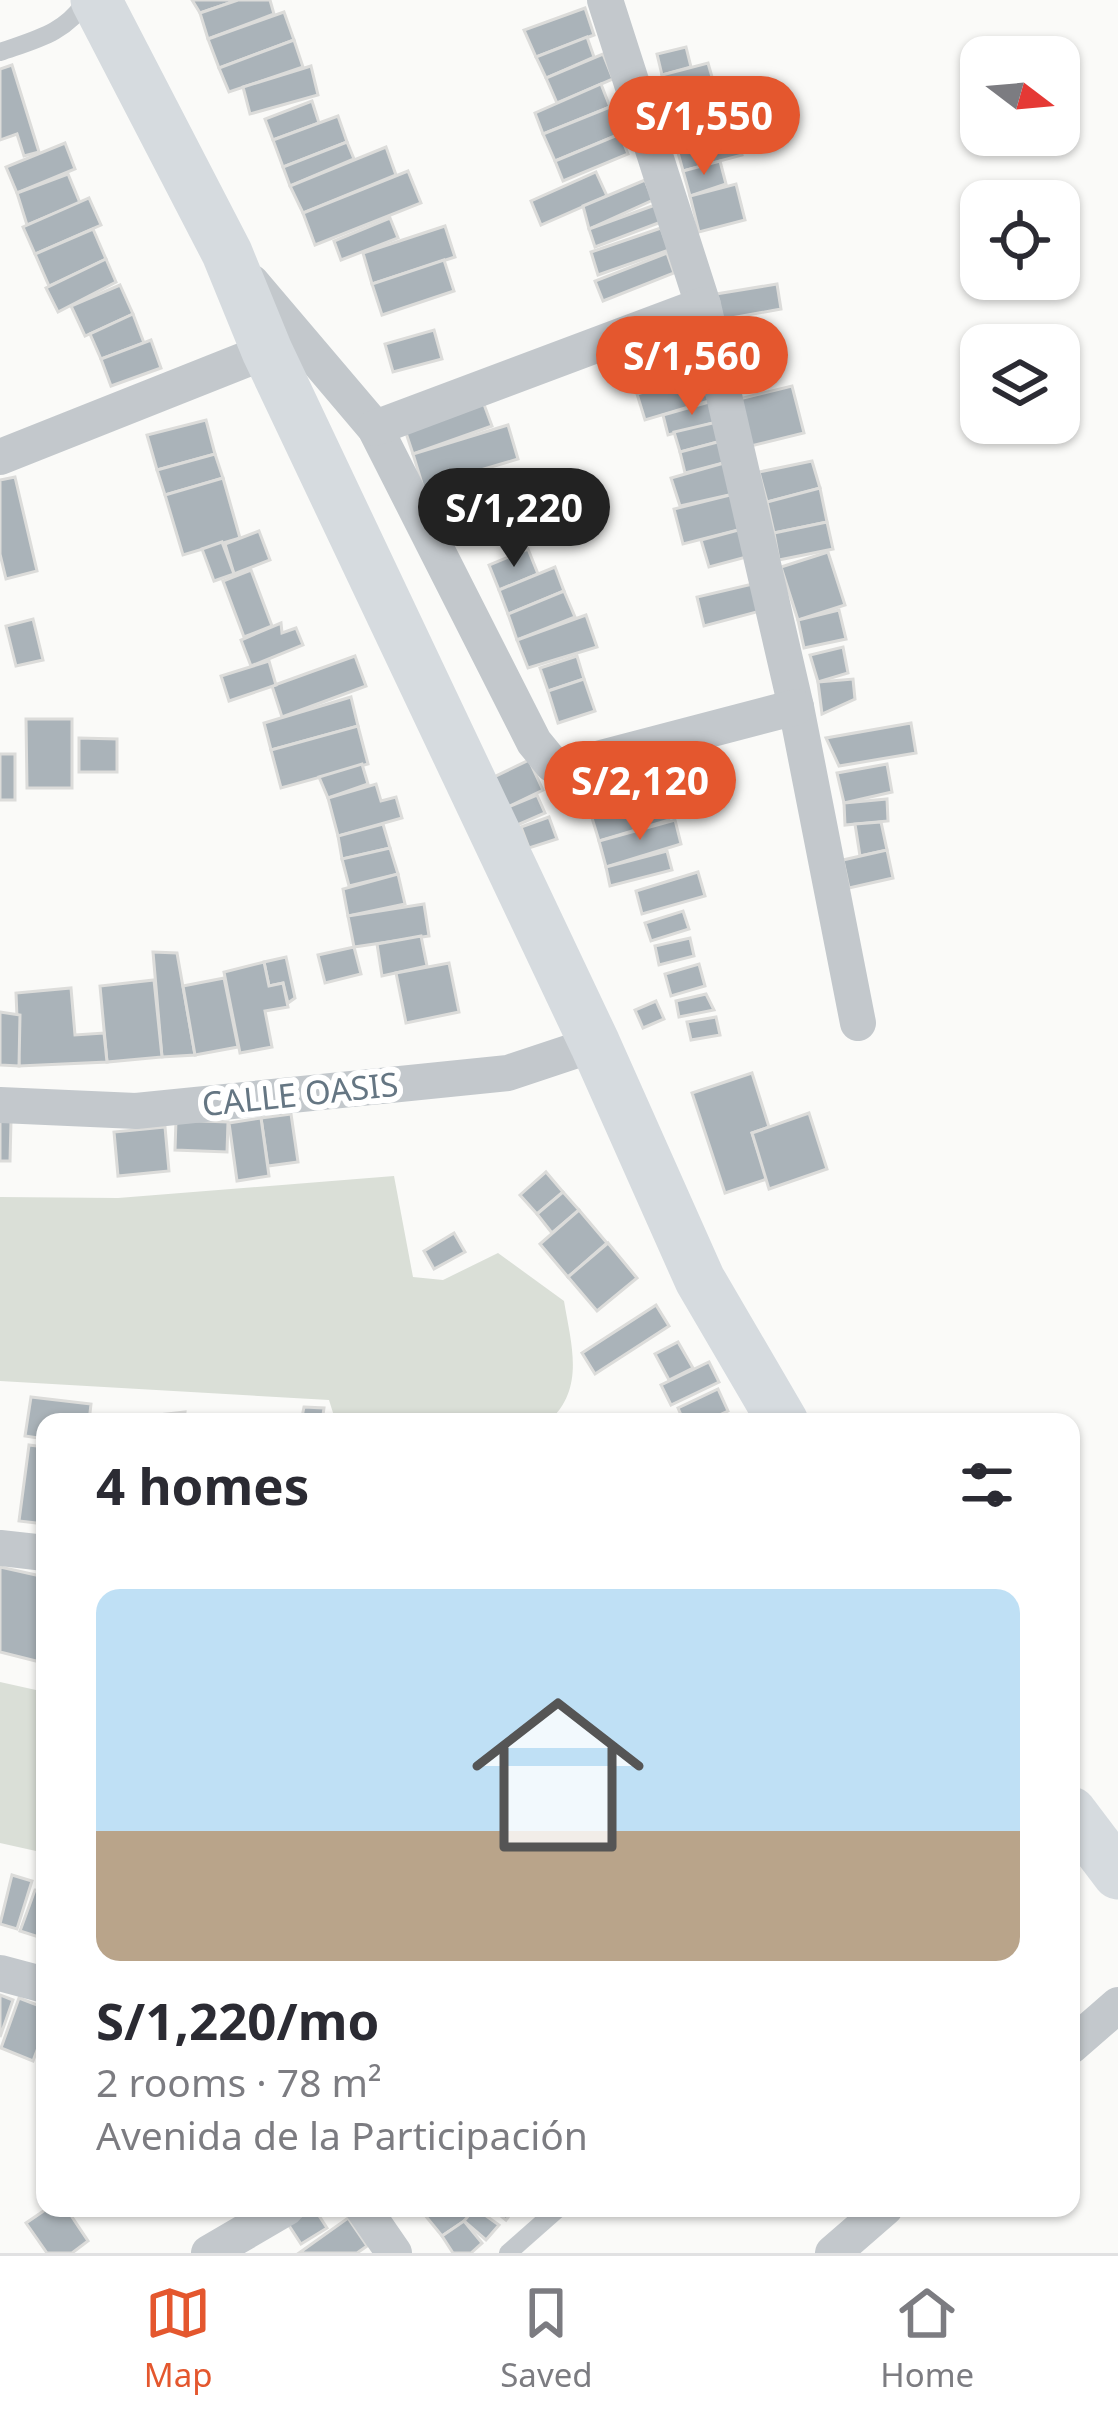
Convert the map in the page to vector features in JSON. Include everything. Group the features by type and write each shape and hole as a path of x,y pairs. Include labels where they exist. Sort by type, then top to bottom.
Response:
{"main road":[{"path":"96,0 227,253 267,351 595,1044 700,1280 778,1413"},
{"path":"1080,1824 1118,1874"}],"street":[{"path":"605,0 703,305 796,707 858,1023"},
{"path":"227,253 375,428 534,742 552,764 571,766 796,707"},
{"path":"375,428 703,305"},
{"path":"0,457 267,351"},
{"name":"CALLE OASIS","path":"0,1105 136,1111 462,1078 508,1073 595,1044"},
{"path":"0,1548 36,1551"},
{"path":"0,1973 36,1983"},
{"path":"1080,2038 1118,2005"},
{"path":"209,2253 271,2217"},
{"path":"369,2217 394,2253"},
{"path":"833,2253 875,2217"}],"lane":[{"path":"0,52 55,32 76,17 86,0"},
{"path":"508,2253 549,2217"}],"shaded area":[{"path":"394,1176 413,1277 443,1280 498,1253 564,1301 573,1365 568,1395 556,1413 333,1413 329,1400 0,1381 0,1197 118,1198"},
{"path":"0,1682 36,1690 36,1851 0,1843"}],"building":[{"path":"192,0 238,0 200,13"},
{"path":"238,0 270,0 274,14 208,39 200,13"},
{"path":"585,8 594,35 536,57 524,30"},
{"path":"284,12 294,40 219,68 208,39"},
{"path":"587,37 594,57 546,78 536,57"},
{"path":"294,40 303,67 229,92 219,68"},
{"path":"686,47 691,67 662,75 657,54"},
{"path":"603,54 613,79 557,103 546,78"},
{"path":"708,63 714,84 668,97 662,75"},
{"path":"12,65 39,152 24,156 17,134 0,140 0,69"},
{"path":"311,66 318,95 250,114 243,87"},
{"path":"601,84 610,107 543,134 535,113"},
{"path":"723,85 729,105 674,123 667,103"},
{"path":"312,101 319,123 273,140 265,119"},
{"path":"610,107 620,134 555,161 543,134"},
{"path":"338,116 347,142 283,167 273,140"},
{"path":"735,132 742,155 683,171 677,149"},
{"path":"620,134 628,154 563,181 555,161"},
{"path":"347,142 354,159 290,186 283,167"},
{"path":"65,143 75,169 17,193 6,167"},
{"path":"386,147 396,175 303,213 290,186"},
{"path":"720,161 726,184 690,196 683,171"},
{"path":"408,171 421,203 315,245 303,213"},
{"path":"596,172 607,196 541,225 531,201"},
{"path":"68,174 80,203 27,225 17,193"},
{"path":"645,180 653,200 589,229 583,206"},
{"path":"736,184 745,220 699,232 690,196"},
{"path":"89,198 101,225 35,254 23,227"},
{"path":"655,205 661,222 595,247 589,229"},
{"path":"390,218 398,238 341,260 334,241"},
{"path":"445,226 455,257 372,284 363,253"},
{"path":"661,228 669,250 598,275 591,252"},
{"path":"93,229 106,259 49,286 35,254"},
{"path":"667,253 674,273 603,301 595,281"},
{"path":"106,259 116,282 58,312 46,288"},
{"path":"444,260 454,291 382,315 372,284"},
{"path":"777,284 781,309 720,320 716,294"},
{"path":"120,285 133,314 85,336 71,306"},
{"path":"133,314 144,343 101,359 90,334"},
{"path":"685,322 694,350 633,371 623,342"},
{"path":"434,330 442,359 393,372 385,344"},
{"path":"151,340 161,368 111,386 101,359"},
{"path":"688,356 693,374 637,389 633,371"},
{"path":"700,375 709,401 645,420 637,394"},
{"path":"792,386 804,433 751,446 739,399"},
{"path":"482,399 492,426 413,454 404,427"},
{"path":"716,400 721,421 668,435 663,415"},
{"path":"206,420 215,454 157,470 147,435"},
{"path":"721,421 725,440 680,452 674,432"},
{"path":"508,425 518,459 423,487 413,454"},
{"path":"725,440 731,461 685,473 680,452"},
{"path":"215,454 223,478 165,495 157,470"},
{"path":"731,461 738,493 680,506 671,478"},
{"path":"812,461 820,488 767,502 759,472"},
{"path":"493,472 501,495 440,514 434,491"},
{"path":"15,477 37,571 6,579 0,554 0,480"},
{"path":"223,478 240,538 183,555 165,495"},
{"path":"820,488 827,522 774,533 767,502"},
{"path":"738,493 746,528 683,544 674,509"},
{"path":"511,498 518,526 453,543 446,516"},
{"path":"827,522 833,549 779,560 774,533"},
{"path":"746,528 754,555 709,567 701,540"},
{"path":"259,531 270,560 234,574 225,544"},
{"path":"222,542 234,574 214,581 202,549"},
{"path":"528,549 538,574 499,590 489,565"},
{"path":"828,552 845,605 798,620 781,567"},
{"path":"555,567 564,591 508,614 499,590"},
{"path":"251,570 272,626 244,637 223,581"},
{"path":"761,582 768,609 704,626 697,597"},
{"path":"564,591 575,617 517,640 508,614"},
{"path":"839,610 846,639 804,648 798,620"},
{"path":"586,615 597,647 528,668 517,640"},
{"path":"33,619 43,660 16,666 6,626"},
{"path":"281,623 282,633 296,628 303,645 251,666 241,640"},
{"path":"843,647 848,673 818,682 810,655"},
{"path":"355,656 366,686 282,717 272,686"},
{"path":"577,656 584,679 548,691 540,668"},
{"path":"269,661 276,685 229,701 221,676"},
{"path":"584,679 595,711 558,723 548,691"},
{"path":"853,679 855,699 822,714 818,682"},
{"path":"351,697 358,726 271,750 264,723"},
{"path":"26,719 72,719 72,788 27,788"},
{"path":"911,723 916,753 839,766 826,738"},
{"path":"358,726 368,764 281,788 271,750"},
{"path":"79,738 117,739 117,772 79,772"},
{"path":"0,754 15,754 15,800 0,800"},
{"path":"529,760 543,790 508,807 494,777"},
{"path":"621,760 632,791 589,808 577,776"},
{"path":"362,764 368,784 328,798 319,777"},
{"path":"887,764 892,792 844,803 837,773"},
{"path":"376,784 381,801 396,797 402,818 338,836 328,798"},
{"path":"659,787 669,820 599,841 589,808"},
{"path":"537,795 545,813 515,826 508,807"},
{"path":"887,799 888,821 845,825 844,803"},
{"path":"549,817 557,839 529,848 521,827"},
{"path":"675,820 681,844 606,867 599,841"},
{"path":"881,822 887,850 860,856 855,824"},
{"path":"383,824 390,848 342,859 338,836"},
{"path":"390,848 398,874 349,886 342,859"},
{"path":"887,850 893,878 849,888 843,860"},
{"path":"667,851 672,870 610,886 606,867"},
{"path":"698,872 705,896 642,914 636,891"},
{"path":"398,874 405,904 348,916 343,889"},
{"path":"424,904 429,936 354,947 348,916"},
{"path":"683,911 689,929 651,941 645,923"},
{"path":"421,936 427,966 382,976 377,944"},
{"path":"690,938 694,956 659,965 655,946"},
{"path":"354,947 361,974 325,983 318,955"},
{"path":"153,952 177,953 195,1055 162,1057"},
{"path":"286,957 295,998 288,1003 283,983 269,986 264,962"},
{"path":"264,962 269,986 283,983 288,1007 265,1011 272,1047 240,1053 224,972"},
{"path":"449,963 459,1012 406,1023 396,973"},
{"path":"699,964 705,986 671,996 665,974"},
{"path":"224,978 238,1047 195,1055 183,986"},
{"path":"154,980 162,1057 107,1062 100,986"},
{"path":"71,988 75,1035 104,1033 107,1062 19,1066 16,993"},
{"path":"706,994 714,1010 679,1017 676,1001"},
{"path":"656,1001 664,1019 643,1028 635,1010"},
{"path":"0,1012 20,1015 19,1066 0,1065"},
{"path":"716,1017 720,1035 691,1040 687,1022"},
{"path":"752,1073 769,1127 752,1133 767,1179 725,1193 692,1093"},
{"path":"809,1113 827,1169 769,1189 752,1133"},
{"path":"291,1114 298,1162 268,1166 261,1118"},
{"path":"261,1118 269,1176 237,1181 229,1123"},
{"path":"176,1120 228,1122 227,1152 175,1150"},
{"path":"0,1121 11,1121 10,1161 0,1161"},
{"path":"165,1127 169,1171 118,1176 114,1132"},
{"path":"546,1172 563,1192 537,1214 520,1195"},
{"path":"563,1192 579,1210 552,1233 537,1214"},
{"path":"579,1210 607,1243 568,1277 540,1244"},
{"path":"454,1233 465,1252 434,1269 424,1251"},
{"path":"608,1243 637,1278 597,1311 568,1277"},
{"path":"656,1305 669,1326 595,1374 582,1353"},
{"path":"678,1342 693,1368 669,1380 655,1354"},
{"path":"709,1362 719,1382 671,1405 661,1385"},
{"path":"718,1389 728,1411 680,1413 678,1408"},
{"path":"31,1397 91,1404 90,1413 36,1413 36,1438 25,1436"},
{"path":"304,1407 324,1408 323,1413 303,1413"},
{"path":"29,1445 36,1446 36,1523 19,1521"},
{"path":"0,1567 36,1575 36,1661 0,1652"},
{"path":"12,1875 32,1881 17,1929 0,1924"},
{"path":"35,1890 36,1890 36,1936 20,1931"},
{"path":"0,1995 13,2000 0,2037"},
{"path":"19,1998 36,2005 33,2061 1,2048"},
{"path":"36,2216 72,2217 88,2241 72,2253 47,2253 26,2223"},
{"path":"299,2217 320,2217 327,2228 301,2244 288,2224"},
{"path":"426,2217 470,2217 442,2236"},
{"path":"488,2217 499,2225 486,2240 464,2221"},
{"path":"348,2218 367,2246 357,2253 299,2253"},
{"path":"464,2221 482,2243 471,2253 453,2253 442,2236"}]}
